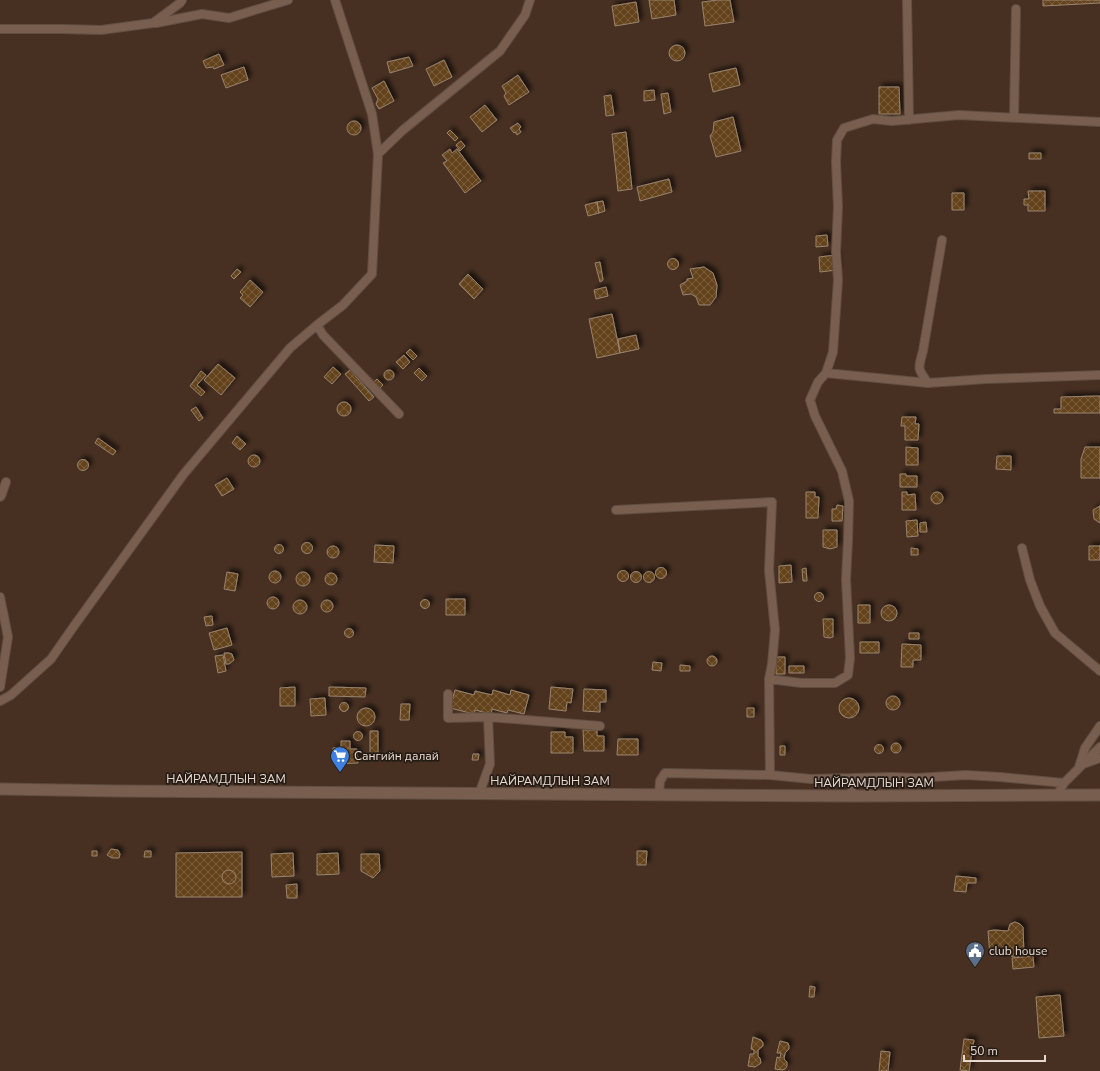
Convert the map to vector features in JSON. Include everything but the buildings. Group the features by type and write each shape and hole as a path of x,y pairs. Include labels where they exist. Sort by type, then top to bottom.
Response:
{"main road":[{"name":"НАЙРАМДЛЫН ЗАМ","path":"0,789 126,792 659,795 1100,795"}],"street":[{"path":"153,23 182,0"},
{"path":"0,29 101,30 153,23 202,14 229,18 288,0"},
{"path":"0,701 11,695 51,659 78,619 183,475 290,348 343,305 372,274 378,154 372,114 335,0"},
{"path":"523,0 525,15"},
{"path":"378,154 403,130 500,51 525,15 530,0"},
{"path":"907,0 909,120"},
{"path":"1014,117 1016,8"},
{"path":"769,679 801,683 835,683 848,676 850,658 846,579 849,501 842,471 815,416 810,400 818,382 826,374 828,364 834,352 838,280 836,251 838,206 836,162 837,140 844,128 873,119 892,121 959,115 1100,122"},
{"path":"928,383 918,367 923,351 942,240"},
{"path":"317,325 323,335 399,414"},
{"path":"826,374 928,383 986,379 1100,375"},
{"path":"0,497 6,482"},
{"path":"616,510 772,502 769,570 775,630 769,679 770,775"},
{"path":"1022,548 1030,580 1040,606 1055,633 1100,671"},
{"path":"0,597 8,636 0,686"},
{"path":"448,694 448,718 488,717 600,726"},
{"path":"479,794 490,764 488,717"},
{"path":"1081,766 1085,748 1100,726"},
{"path":"1057,795 1064,783 1100,747"},
{"path":"1081,766 1100,758"},
{"path":"659,795 660,781 665,773 770,775 811,779 892,777 916,778 966,774 1064,783"},
{"path":"851,796 853,778"}],"place":[{"name":"Сангийн далай","path":"340,773"},
{"name":"club house","path":"975,968"}]}
